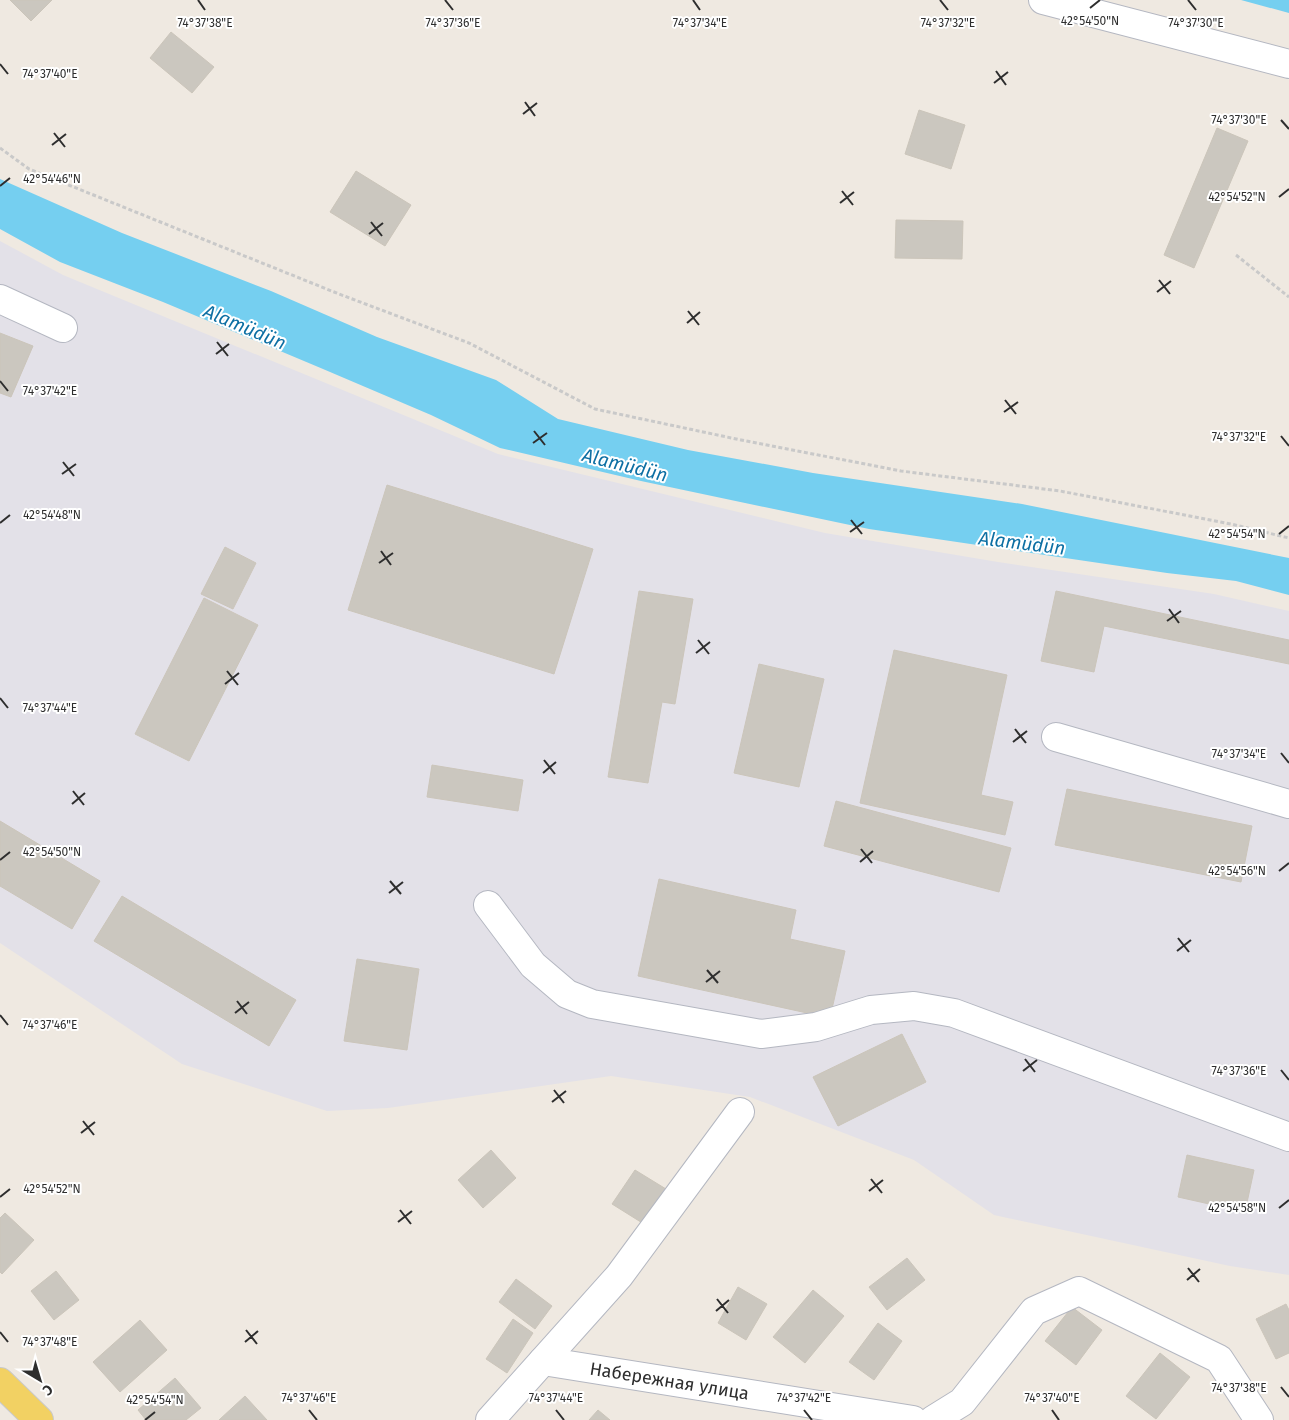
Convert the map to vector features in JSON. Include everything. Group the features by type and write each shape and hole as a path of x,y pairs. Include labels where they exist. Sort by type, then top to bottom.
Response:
{"main road":[{"path":"0,1382 38,1420"}],"street":[{"path":"1043,0 1289,64"},
{"path":"0,299 63,328"},
{"path":"1056,736 1289,804"},
{"path":"488,905 533,965 568,994 592,1004 761,1034 816,1028 870,1010 914,1006 954,1013 1289,1137"},
{"path":"490,1420 619,1276 740,1112"},
{"path":"933,1420 962,1402 1034,1311 1079,1291 1219,1359 1259,1420"},
{"name":"Набережная улица","path":"543,1361 913,1420"}],"path":[{"path":"0,148 29,169 339,294 469,343 595,409 901,471 1060,491 1231,524 1289,538"},
{"path":"1236,256 1289,297"}],"shaded area":[{"path":"0,241 63,275 498,454 825,533 998,562 1214,594 1289,611 1289,1275 1230,1266 994,1215 914,1160 750,1097 611,1076 388,1108 327,1111 182,1064 0,943"}],"water":[{"path":"1241,0 1289,0 1289,13"},
{"name":"Alamüdün","path":"0,179 122,233 271,291 377,337 496,380 558,419 688,450 813,473 1022,504 1289,558 1289,595 1236,581 1167,573 869,529 641,481 500,448 431,415 323,369 163,302 60,262 0,229"}],"building":[{"path":"10,0 52,0 31,21"},
{"path":"171,32 214,67 192,93 150,58"},
{"path":"919,110 965,125 951,169 905,154"},
{"path":"1217,128 1248,141 1194,268 1164,255"},
{"path":"356,171 411,205 385,246 330,212"},
{"path":"896,220 963,221 962,259 895,258"},
{"path":"0,333 33,346 11,397 0,393"},
{"path":"387,485 593,549 554,674 348,610"},
{"path":"225,547 256,563 233,609 201,594"},
{"path":"639,591 693,599 675,704 662,702 648,783 608,777"},
{"path":"1056,591 1289,640 1289,664 1104,626 1094,672 1041,661"},
{"path":"204,598 258,625 189,761 135,734"},
{"path":"894,650 1007,675 981,795 1013,802 1005,835 860,803"},
{"path":"759,664 824,679 799,787 734,773"},
{"path":"432,765 523,780 518,811 427,797"},
{"path":"1067,789 1252,826 1241,882 1055,845"},
{"path":"836,801 1011,848 999,892 824,846"},
{"path":"0,821 100,881 72,929 0,886"},
{"path":"659,879 796,910 790,939 845,951 830,1018 638,976"},
{"path":"122,896 296,1000 269,1046 94,941"},
{"path":"357,959 419,969 407,1050 344,1041"},
{"path":"902,1034 926,1082 838,1126 813,1077"},
{"path":"491,1150 516,1178 483,1208 458,1180"},
{"path":"1187,1155 1254,1170 1245,1212 1178,1197"},
{"path":"635,1170 666,1189 644,1224 612,1204"},
{"path":"5,1213 34,1240 2,1274 0,1272 0,1218"},
{"path":"907,1258 925,1280 887,1310 869,1287"},
{"path":"56,1271 79,1300 54,1320 31,1291"},
{"path":"516,1279 552,1306 535,1329 499,1302"},
{"path":"738,1287 767,1304 746,1340 718,1323"},
{"path":"813,1290 844,1316 805,1363 773,1337"},
{"path":"1286,1304 1289,1310 1289,1353 1276,1359 1256,1319"},
{"path":"1072,1307 1102,1330 1076,1365 1045,1341"},
{"path":"513,1319 533,1333 507,1373 486,1359"},
{"path":"140,1320 167,1350 120,1392 93,1362"},
{"path":"878,1323 902,1341 874,1380 849,1362"},
{"path":"1160,1353 1190,1377 1156,1419 1126,1396"},
{"path":"175,1378 201,1408 186,1420 146,1420 138,1410"},
{"path":"245,1396 267,1420 219,1420"},
{"path":"598,1410 610,1420 589,1420"}]}
